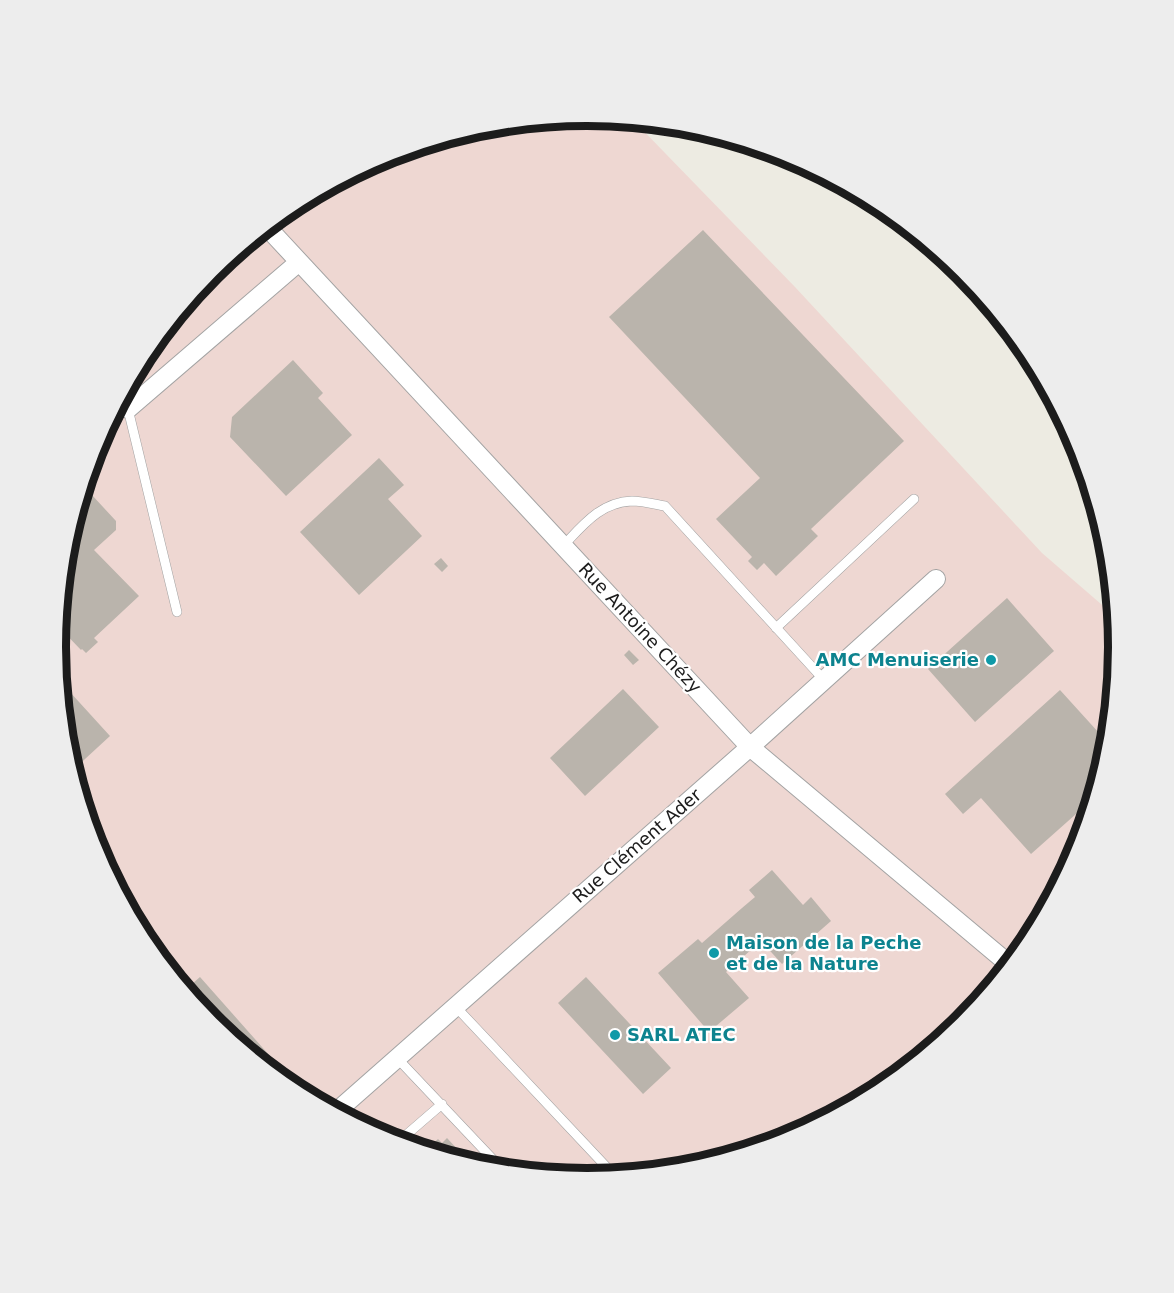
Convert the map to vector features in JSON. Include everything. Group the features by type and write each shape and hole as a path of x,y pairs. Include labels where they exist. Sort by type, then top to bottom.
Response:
{"street":[{"name":"Rue Antoine Chézy","path":"271,232 750,747 1003,959"},
{"path":"128,408 299,262"},
{"name":"Rue Clément Ader","path":"342,1106 750,747 936,579"}],"lane":[{"path":"128,408 177,612"},
{"path":"776,628 914,500"},
{"path":"563,546 589,518 608,506 632,501 664,506 824,680"},
{"path":"456,1007 606,1167"},
{"path":"397,1058 492,1158"},
{"path":"406,1135 442,1104"}],"shaded area":[{"path":"587,125 642,129 795,287 1042,553 1107,609 1108,646 1104,715 1090,781 1068,846 1038,907 1020,936 979,990 931,1038 904,1060 848,1098 786,1128 722,1150 689,1157 655,1163 587,1168 519,1163 485,1157 452,1150 388,1128 326,1098 298,1080 243,1038 219,1015 195,990 154,936 120,877 106,846 94,814 76,748 70,715 66,646 70,578 76,545 94,479 106,447 136,386 154,357 195,303 219,278 243,255 298,213 357,179 388,165 452,143 485,136 519,130"}],"building":[{"path":"703,230 904,441 811,529 818,536 776,576 764,563 757,570 748,561 752,557 716,519 760,478 609,317"},
{"path":"293,360 323,393 318,398 352,435 286,496 230,437 232,417"},
{"path":"379,458 404,485 388,499 422,536 359,595 300,532"},
{"path":"91,494 116,521 116,530 94,550 139,596 94,638 98,642 86,653 66,635 70,578"},
{"path":"441,558 448,566 442,572 434,564"},
{"name":"AMC Menuiserie","path":"1007,598 1054,651 975,722 928,669"},
{"path":"629,650 639,660 633,665 624,655"},
{"path":"623,689 659,727 585,796 550,758"},
{"path":"68,690 110,736 80,764 70,715"},
{"path":"1060,690 1100,735 1081,809 1031,854 981,798 963,814 945,794"},
{"name":"Maison de la Peche et de la Nature","path":"772,870 803,905 811,897 831,921 782,964 761,941 726,972 749,998 709,1032 658,973 698,939 702,943 755,897 749,890"},
{"path":"200,977 279,1067 243,1038 191,985"},
{"name":"SARL ATEC","path":"586,977 671,1068 643,1094 558,1003"},
{"path":"447,1138 460,1152 433,1144 438,1139 442,1143"}],"place":[{"name":"AMC Menuiserie","path":"991,660"},
{"name":"Maison de la Peche et de la Nature","path":"714,953"},
{"name":"SARL ATEC","path":"615,1035"}]}
